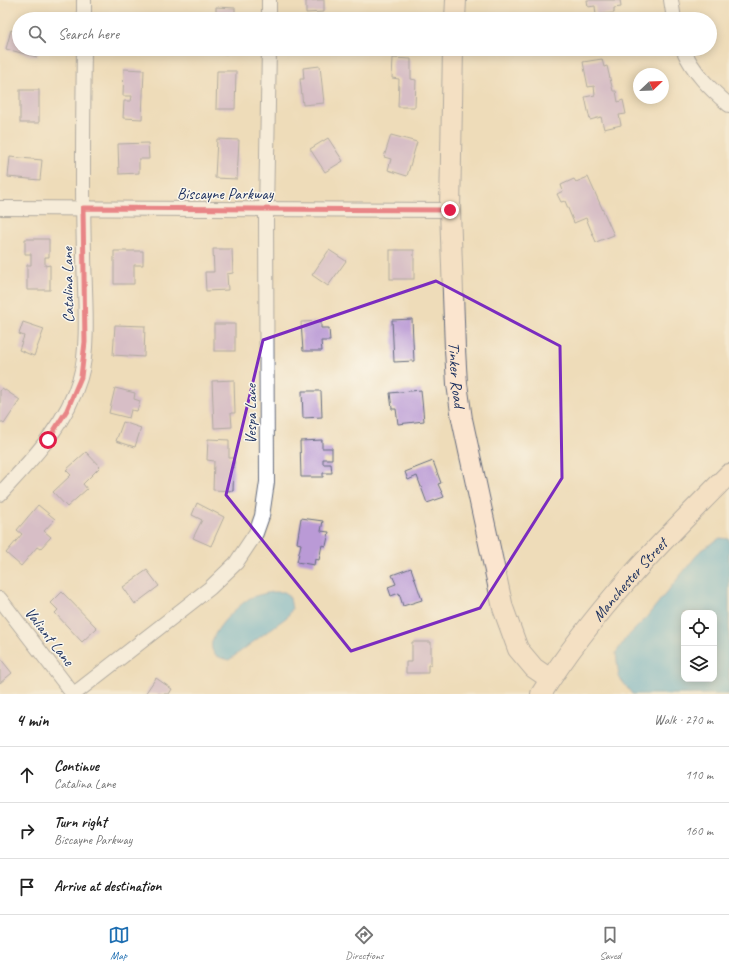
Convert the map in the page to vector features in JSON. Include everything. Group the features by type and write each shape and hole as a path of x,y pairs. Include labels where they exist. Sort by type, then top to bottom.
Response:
{"street":[{"path":"84,0 84,12"},
{"path":"269,0 269,12"},
{"path":"455,12 456,0"},
{"path":"671,0 673,12"},
{"name":"Catalina Lane","path":"0,494 48,440 67,410 81,377 85,342 83,208 84,56"},
{"name":"Vespa Lane","path":"74,694 224,576 247,549 256,533 262,516 267,482 266,210 269,56"},
{"name":"Tinker Road","path":"453,56 450,210 457,384 473,471 503,608 518,649 534,668 545,687"},
{"path":"687,56 705,83 729,105"},
{"name":"Biscayne Parkway","path":"0,208 450,210"},
{"name":"Manchester Street","path":"545,687 619,588 667,536 729,474"},
{"name":"Valiant Lane","path":"0,599 74,694"}],"highlighted area":[{"path":"436,281 560,346 562,478 480,608 351,651 226,495 263,340"}],"water":[{"path":"720,538 729,539 729,694 632,694 619,677 616,653 625,639 645,619 701,550"},
{"path":"271,592 285,592 290,598 292,609 287,617 229,660 217,656 212,649 213,640 217,630 225,620 250,598"}],"building":[{"path":"324,0 324,12 306,12 306,1"},
{"path":"587,0 620,0 621,7 614,8 614,12 596,12 595,6 588,7"},
{"path":"216,7 235,8 235,12 216,12"},
{"path":"11,30 12,30 12,51 6,49"},
{"path":"393,58 411,59 411,79 416,80 415,107 398,107 399,79 392,78"},
{"path":"602,59 604,67 607,66 613,91 616,91 618,102 623,100 626,114 619,115 621,125 604,129 601,117 590,120 585,97 595,95 594,86 588,87 583,62"},
{"path":"320,66 324,103 303,105 300,79 304,79 303,68"},
{"path":"124,69 144,70 142,119 123,118 124,101 131,101 132,96 123,96"},
{"path":"217,71 236,71 235,109 216,109"},
{"path":"20,90 39,90 39,123 20,123"},
{"path":"391,135 417,142 407,176 388,170 391,159 384,157"},
{"path":"328,138 343,161 325,172 310,149"},
{"path":"217,139 239,140 237,179 215,178"},
{"path":"148,143 149,159 139,159 139,173 119,174 118,144"},
{"path":"10,157 42,160 40,180 8,177"},
{"path":"588,177 614,235 596,242 586,218 574,223 565,201 561,202 557,194 563,191 561,185 574,179 576,182"},
{"path":"25,239 49,239 49,257 45,257 45,266 50,265 50,290 27,290 27,265 31,265 31,254 25,254"},
{"path":"213,249 232,249 233,273 227,274 228,290 206,291 205,272 214,272"},
{"path":"329,250 346,261 328,286 312,275"},
{"path":"390,250 414,250 414,279 390,279"},
{"path":"114,251 143,251 143,265 134,265 134,284 114,284"},
{"path":"412,319 414,361 394,362 392,320"},
{"path":"321,321 321,328 329,328 330,341 321,341 322,351 303,351 301,322"},
{"path":"23,322 44,329 34,356 19,350 24,336 19,334"},
{"path":"214,324 235,324 235,351 214,351"},
{"path":"115,325 145,326 144,357 113,355"},
{"path":"234,380 235,413 231,413 232,427 214,428 212,381"},
{"path":"2,388 20,400 4,424 0,421 0,391"},
{"path":"115,388 135,393 134,399 140,401 137,411 131,410 129,418 109,413"},
{"path":"421,390 424,421 398,424 396,409 392,409 390,393"},
{"path":"302,391 321,391 322,417 303,418"},
{"path":"123,422 141,428 135,447 116,441"},
{"path":"208,439 229,440 229,458 234,458 233,491 213,490 214,461 207,460"},
{"path":"322,440 322,448 332,448 332,459 323,459 323,464 331,464 332,473 323,473 323,477 301,477 300,441"},
{"path":"86,452 100,467 83,484 87,489 67,507 53,492 71,475 66,470"},
{"path":"433,461 441,483 438,484 444,497 427,503 417,476 408,480 405,472"},
{"path":"197,503 224,517 211,546 193,538 202,520 192,515"},
{"path":"38,505 55,519 44,531 51,537 40,549 37,547 21,566 6,553 22,534 17,530"},
{"path":"301,518 323,521 321,531 329,532 326,546 322,545 319,560 315,559 314,565 297,562 301,544 297,543"},
{"path":"411,568 422,600 403,606 399,593 391,596 388,587 396,584 392,575"},
{"path":"147,570 159,586 135,604 123,587"},
{"path":"62,592 97,628 82,642 55,613 58,610 51,603"},
{"path":"412,642 431,642 431,665 428,665 428,673 406,673 406,662 412,662"},
{"path":"0,658 12,673 0,683"},
{"path":"156,678 172,689 169,694 145,694"}],"route":[{"path":"48,440 67,410 81,377 85,342 83,208 450,210"}]}
